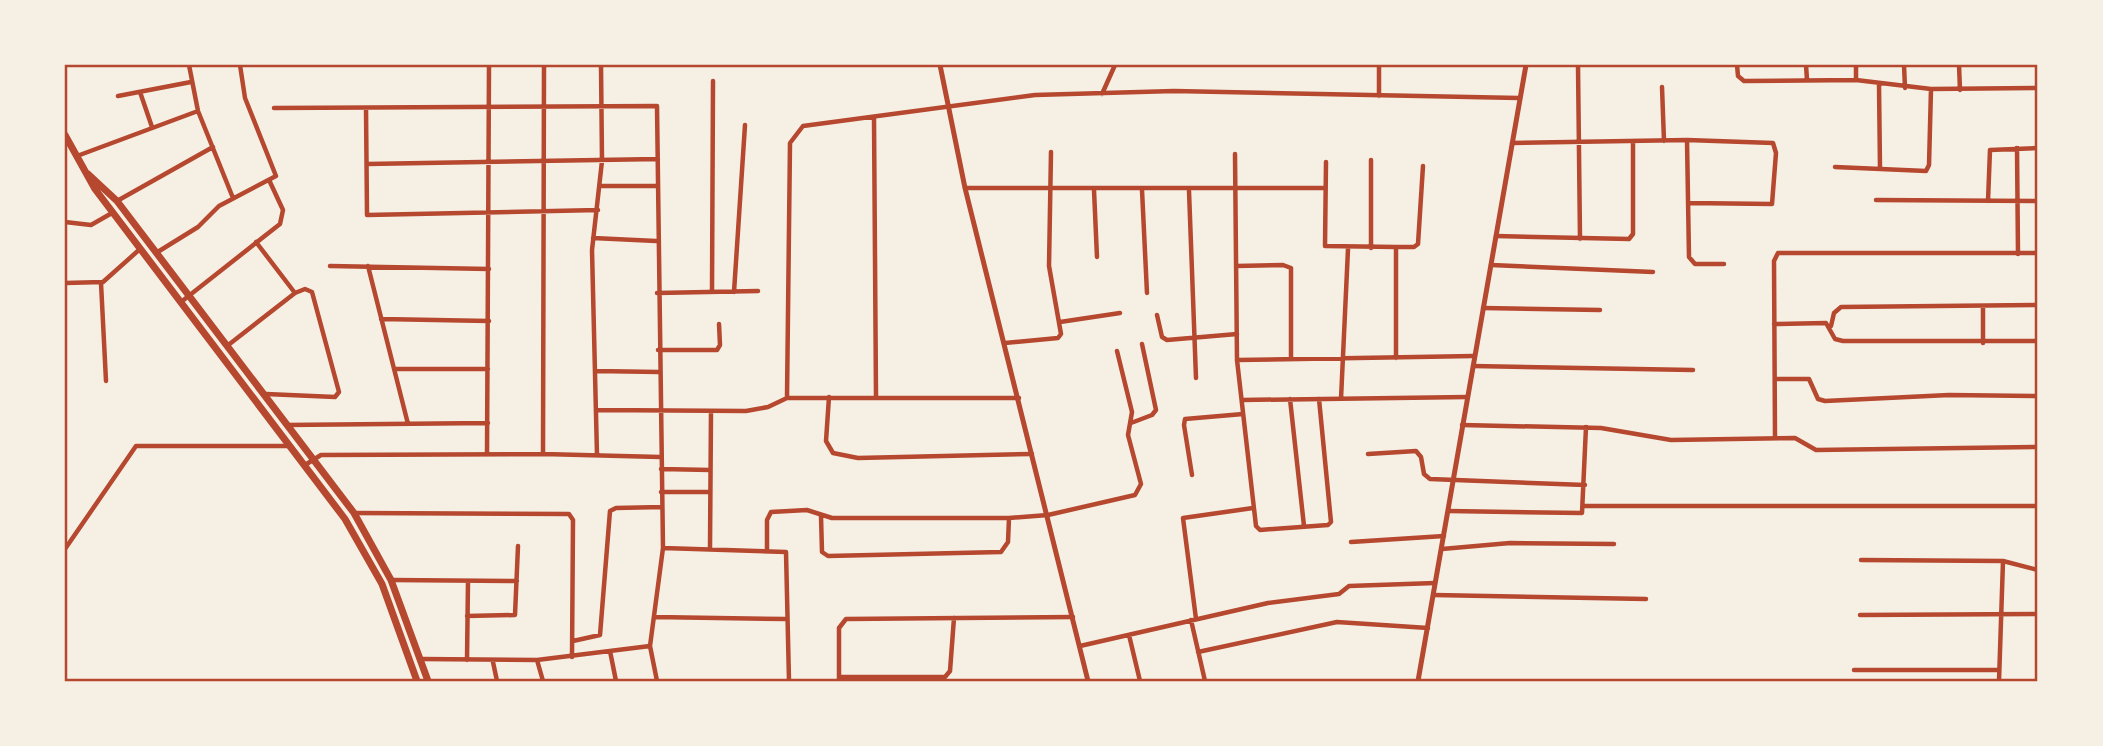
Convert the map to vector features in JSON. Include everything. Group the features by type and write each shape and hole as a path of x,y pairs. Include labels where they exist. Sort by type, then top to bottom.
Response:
{"highway":[{"path":"65,135 95,189 304,465 366,552 400,629 417,681"},
{"path":"88,173 117,201 354,513 391,580 428,681"}],"street":[{"path":"189,65 198,111 233,198"},
{"path":"156,253 190,233 219,206 270,182 276,173 245,99 240,65"},
{"path":"487,454 489,65"},
{"path":"543,454 541,214 544,65"},
{"path":"597,456 593,238 603,161 601,65"},
{"path":"940,65 965,188 1088,681"},
{"path":"1102,94 1115,65"},
{"path":"1379,65 1379,96"},
{"path":"1418,681 1526,65"},
{"path":"1578,65 1580,239"},
{"path":"1737,65 1738,76 1744,81 1856,80 1905,88 1959,90 2038,88"},
{"path":"1806,65 1807,80"},
{"path":"1856,65 1856,80"},
{"path":"1904,65 1905,88"},
{"path":"1959,65 1959,90"},
{"path":"712,292 713,80"},
{"path":"118,96 191,82"},
{"path":"1879,83 1880,169"},
{"path":"1662,87 1664,141"},
{"path":"1835,167 1921,172 1928,169 1931,89"},
{"path":"786,398 790,143 803,126 1018,96 1174,91 1519,98"},
{"path":"140,92 152,127"},
{"path":"274,108 657,106 656,241 663,548 650,646 657,681"},
{"path":"366,108 367,215 541,214 598,210"},
{"path":"77,156 198,111"},
{"path":"874,118 876,396"},
{"path":"734,292 745,125"},
{"path":"1512,143 1687,140 1770,142 1776,153 1772,204 1688,203"},
{"path":"1687,140 1691,261 1724,264"},
{"path":"1496,236 1580,239 1632,237 1633,142"},
{"path":"117,201 213,147"},
{"path":"2017,148 2018,254"},
{"path":"1988,201 1990,150 2038,148"},
{"path":"1005,344 1058,338 1061,334 1049,266 1048,190 1051,152"},
{"path":"1236,153 1237,360 1256,526 1260,530 1328,525 1331,522 1319,399"},
{"path":"367,164 658,159"},
{"path":"1371,160 1371,248"},
{"path":"1326,162 1324,243 1329,249 1414,247 1418,244 1423,166"},
{"path":"181,302 283,219 270,182"},
{"path":"601,186 657,186"},
{"path":"965,188 1189,191 1325,188"},
{"path":"1094,190 1097,257"},
{"path":"1142,190 1147,293"},
{"path":"1189,191 1196,378"},
{"path":"1876,200 2038,201"},
{"path":"65,222 91,225 113,212"},
{"path":"593,238 656,241"},
{"path":"256,242 295,293"},
{"path":"1396,247 1396,358"},
{"path":"65,283 101,283 140,248"},
{"path":"1341,399 1348,249"},
{"path":"1774,438 1774,261 1782,251 2038,253"},
{"path":"1236,266 1283,265 1291,268 1291,357"},
{"path":"1491,265 1653,272"},
{"path":"330,266 489,269"},
{"path":"368,266 408,424"},
{"path":"101,283 106,381"},
{"path":"226,346 295,293 304,289 312,292 338,394 335,397 262,394"},
{"path":"657,293 758,291"},
{"path":"1830,327 1834,313 1841,307 2038,305"},
{"path":"1983,306 1983,342"},
{"path":"1483,308 1600,310"},
{"path":"1060,322 1120,313"},
{"path":"1157,316 1164,339 1237,334"},
{"path":"381,319 489,321"},
{"path":"1774,324 1823,322 1830,327 1838,341 2038,341"},
{"path":"658,350 718,349 719,324"},
{"path":"1131,423 1152,415 1156,410 1142,344"},
{"path":"767,550 767,520 771,512 807,510 821,516 1009,518 1048,515 1139,492 1141,484 1128,433 1131,408 1117,351"},
{"path":"1237,360 1474,356"},
{"path":"1472,366 1693,370"},
{"path":"394,369 488,369"},
{"path":"595,371 659,372"},
{"path":"1775,379 1809,379 1818,399 1825,401 2038,396"},
{"path":"829,397 827,442 833,453 858,458 1033,454"},
{"path":"1242,400 1467,397"},
{"path":"596,410 755,410 786,398 1019,398"},
{"path":"1290,399 1304,526"},
{"path":"710,548 711,411"},
{"path":"1192,475 1185,419 1243,414"},
{"path":"285,425 488,423"},
{"path":"1462,425 1586,427 1671,440 1798,438 1816,450 2038,447"},
{"path":"1449,511 1582,513 1586,427"},
{"path":"65,549 136,446 289,446"},
{"path":"1368,454 1416,451 1420,454 1428,478 1585,485"},
{"path":"304,465 311,458 321,455 543,454 660,457"},
{"path":"661,469 710,470"},
{"path":"662,492 710,492"},
{"path":"1584,506 2038,506"},
{"path":"573,641 600,635 610,510 662,507"},
{"path":"1205,681 1198,652 1183,518 1254,508"},
{"path":"354,513 569,514 573,520 572,657"},
{"path":"821,516 822,549 828,556 1001,552 1008,542 1009,518"},
{"path":"1351,542 1444,536"},
{"path":"1442,549 1510,543 1614,544"},
{"path":"467,616 513,617 516,612 518,546"},
{"path":"663,548 767,550 782,551 788,556 786,619 789,681"},
{"path":"1860,560 2003,561 2038,570"},
{"path":"1999,681 2003,561"},
{"path":"391,580 517,581"},
{"path":"467,660 468,581"},
{"path":"1080,646 1268,603 1339,594 1349,586 1436,583"},
{"path":"1434,595 1646,599"},
{"path":"1860,615 2001,612 2038,614"},
{"path":"654,617 786,619"},
{"path":"954,618 950,671 945,677 839,679 839,628 842,621 954,618 1073,617"},
{"path":"1198,652 1337,622 1429,628"},
{"path":"1129,635 1140,681"},
{"path":"419,659 537,660 650,646"},
{"path":"610,652 616,681"},
{"path":"537,660 542,681"},
{"path":"493,661 498,681"},
{"path":"1854,670 1999,670"}]}
